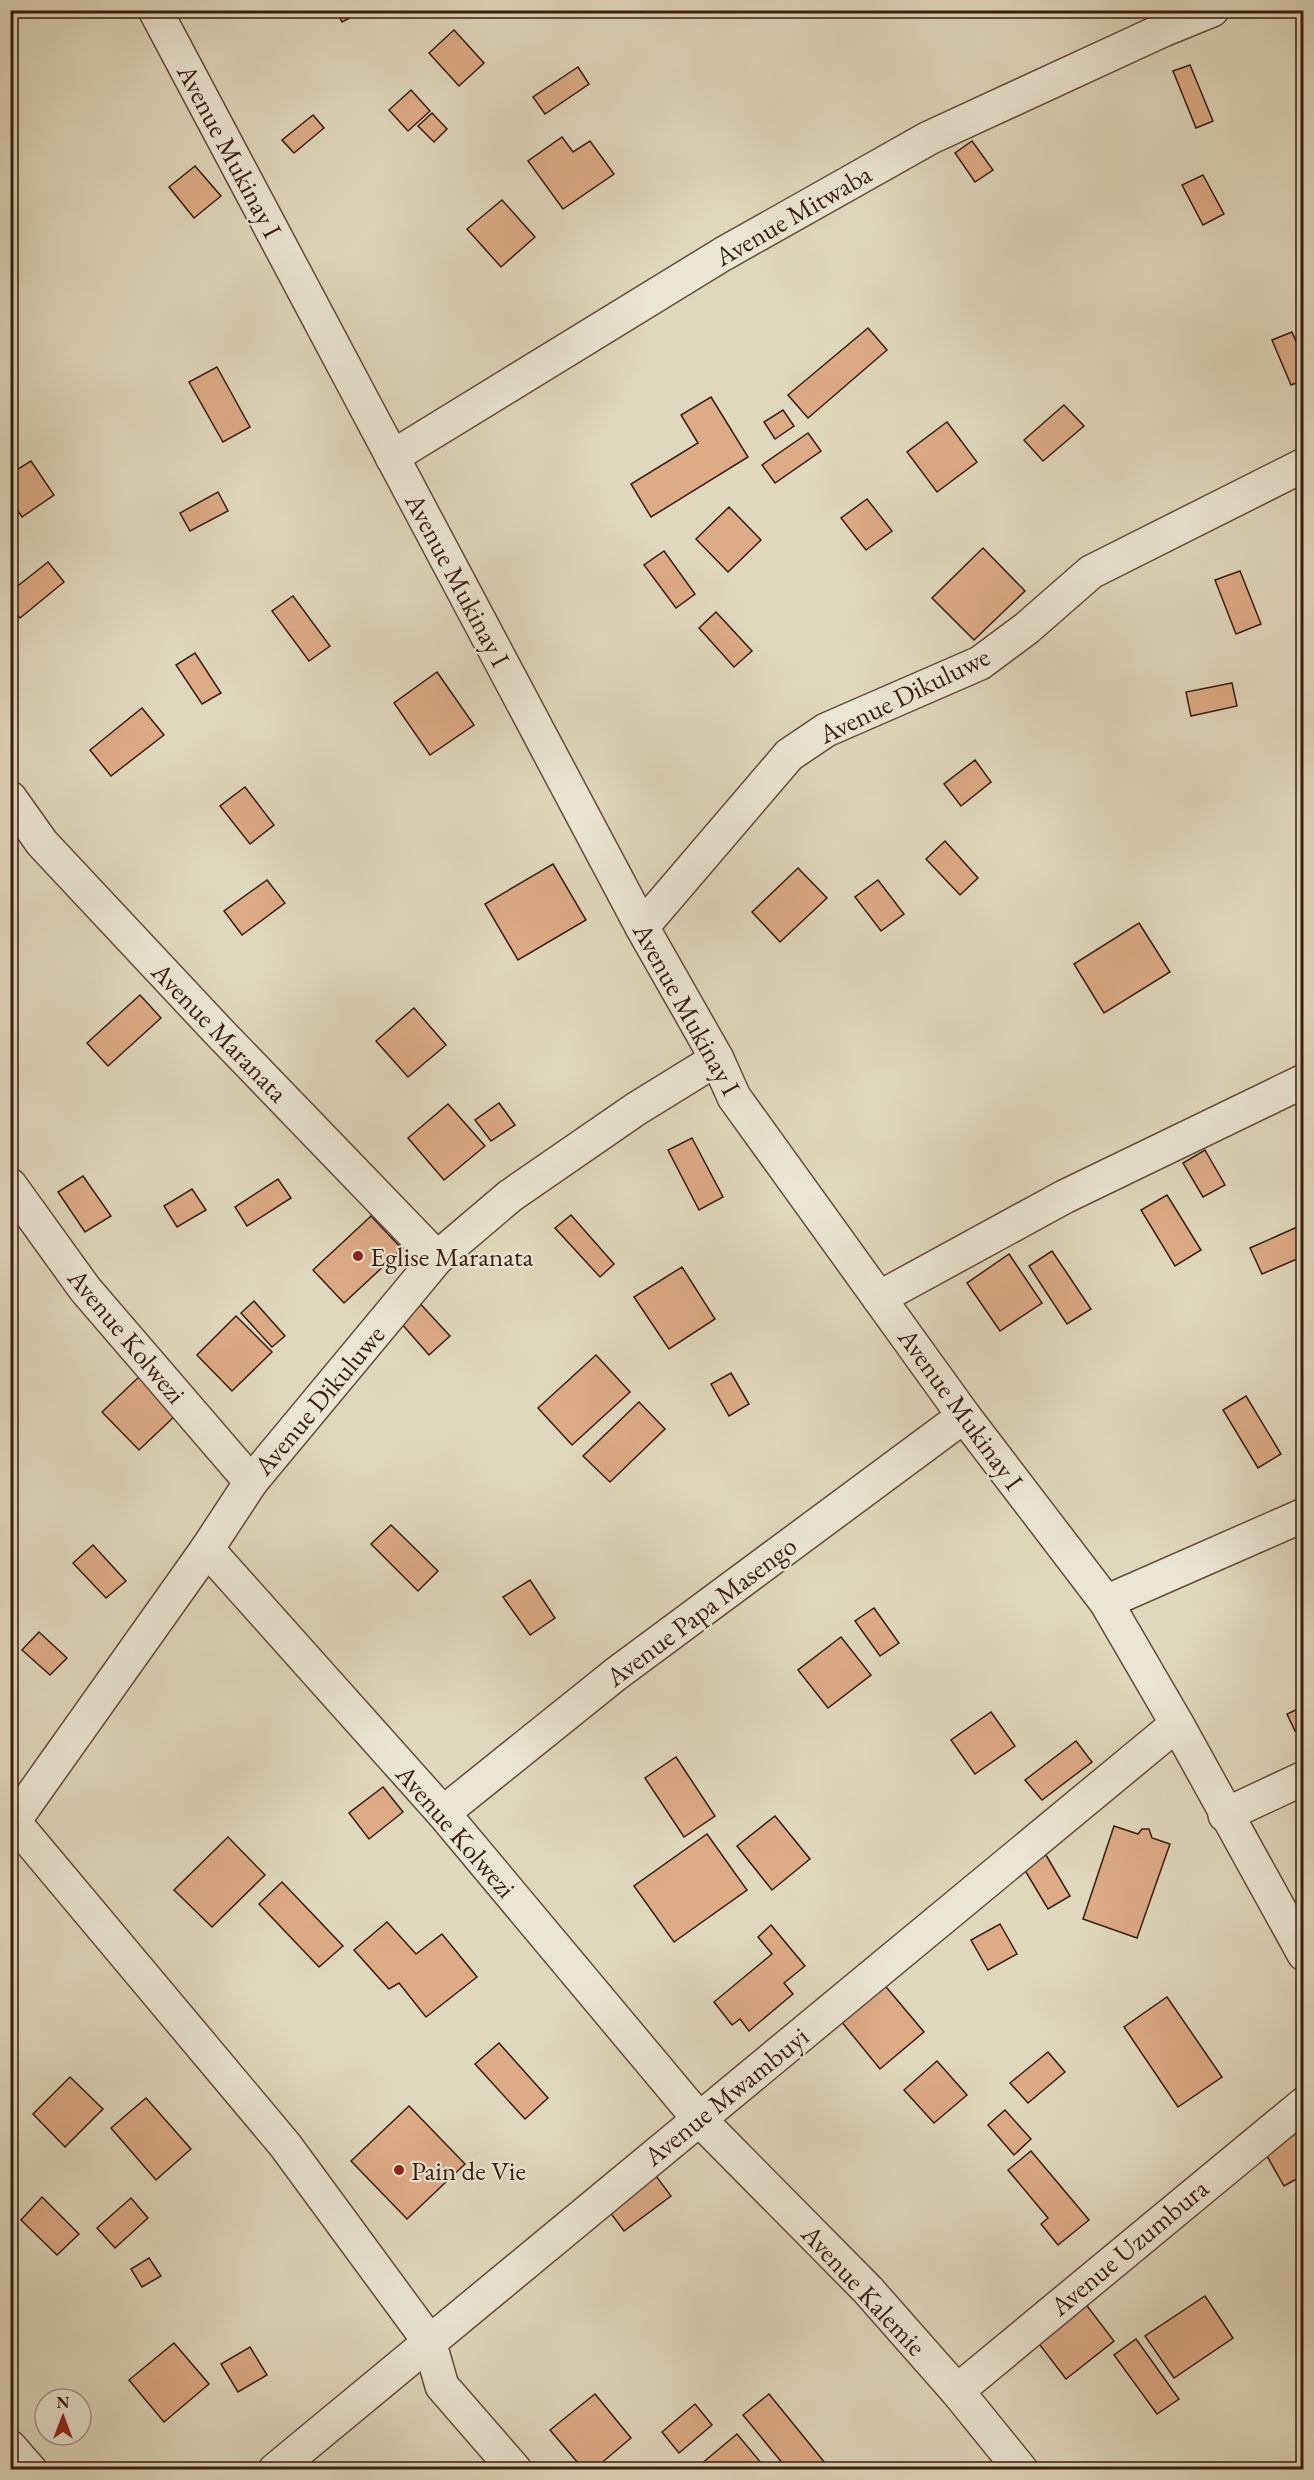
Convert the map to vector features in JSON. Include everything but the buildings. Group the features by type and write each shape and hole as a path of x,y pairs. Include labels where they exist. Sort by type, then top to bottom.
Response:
{"street":[{"name":"Avenue Mukinay I","path":"155,10 642,927 717,1059 734,1097 964,1416 1106,1602 1177,1724 1225,1815 1304,1954"},
{"name":"Avenue Mitwaba","path":"392,457 723,254 929,138 1163,30 1212,10"},
{"name":"Avenue Dikuluwe","path":"642,927 789,755 826,730 980,663 1027,628 1091,572 1304,465"},
{"name":"Avenue Maranata","path":"10,798 42,843 219,1032 437,1258"},
{"name":"Avenue Dikuluwe","path":"12,1823 207,1549 251,1482 437,1258 510,1196 636,1109 717,1059"},
{"path":"879,1298 1064,1197 1304,1081"},
{"name":"Avenue Kolwezi","path":"10,1185 85,1289 251,1482"},
{"name":"Avenue Papa Masengo","path":"443,1813 616,1674 964,1416"},
{"path":"1106,1602 1304,1515"},
{"name":"Avenue Kolwezi","path":"207,1549 443,1813 699,2119"},
{"name":"Avenue Mwambuyi","path":"275,2469 1177,1724"},
{"path":"1225,1815 1304,1778"},
{"path":"12,1823 285,2145 429,2341 442,2386 515,2469"},
{"name":"Avenue Uzumbura","path":"957,2391 1304,2104"},
{"name":"Avenue Kalemie","path":"699,2119 868,2290 957,2391 1021,2469"},
{"path":"10,2446 30,2469"}],"place":[{"name":"Eglise Maranata","path":"358,1256"},
{"name":"Pain de Vie","path":"399,2170"}]}
